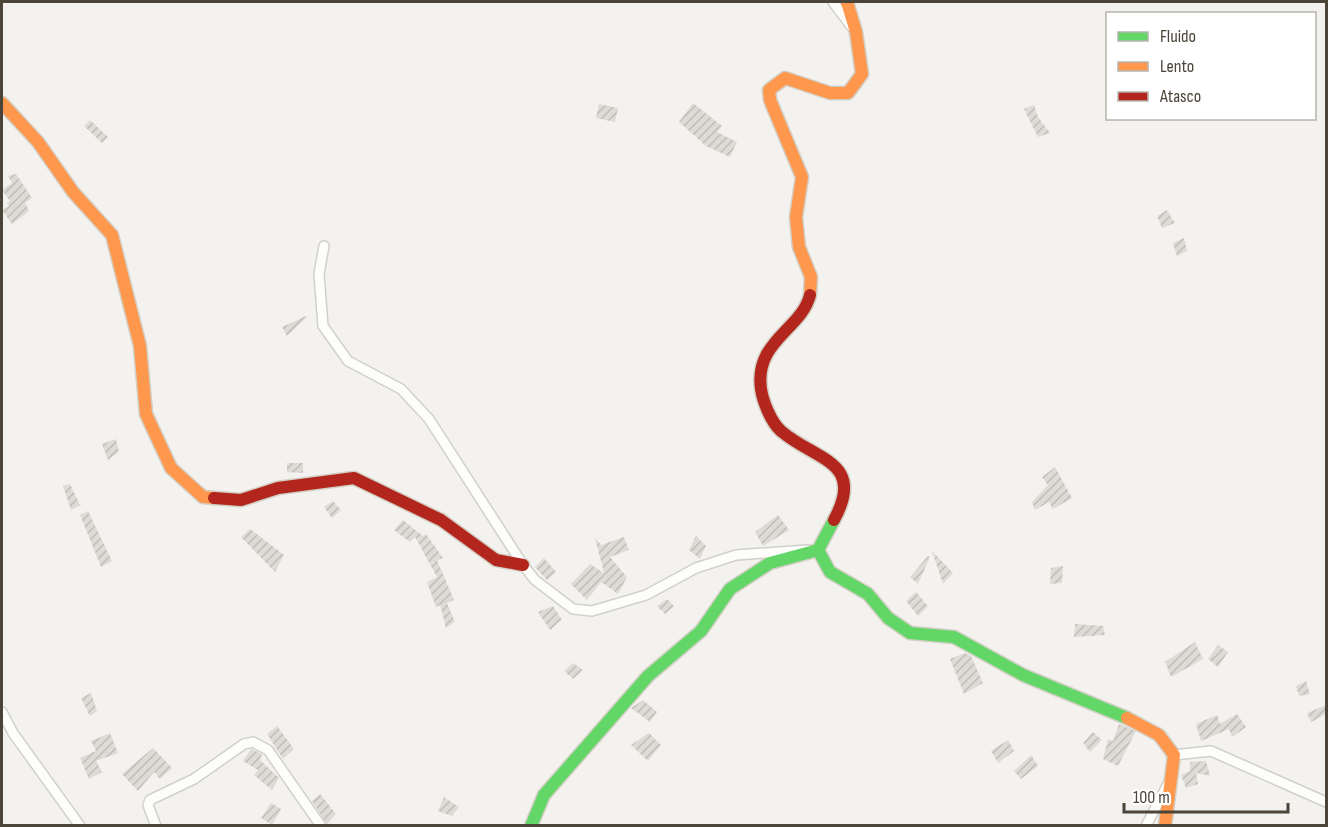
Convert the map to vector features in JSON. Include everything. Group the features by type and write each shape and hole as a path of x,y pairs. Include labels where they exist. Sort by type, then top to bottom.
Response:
{"street":[{"path":"833,2 856,32"},
{"path":"531,825 544,795 648,676 701,630 730,589 770,563 818,550 844,502 846,489 842,477 833,464 780,430 768,412 762,389 763,369 771,344 808,305 812,288 811,277 799,246 796,217 802,177 770,100 769,90 784,78 796,79 821,93 833,96 848,93 862,74 856,32 847,2"},
{"path":"2,104 38,142 73,192 112,235 140,346 146,414 171,468 203,497 240,500 278,488 354,478 441,519 495,560 523,565"},
{"path":"324,246 319,273 323,326 348,361 401,389 429,419 523,565 535,580 573,609 592,610 646,595 696,568 736,555 818,550"},
{"path":"818,550 830,572 868,594 888,618 910,633 954,637 1023,675 1134,721 1159,735 1174,754 1165,825"},
{"path":"2,712 13,733 80,825"},
{"path":"156,825 148,805 150,800 194,779 244,744 253,742 268,750 321,825"},
{"path":"1174,754 1210,751 1326,802"},
{"path":"1146,825 1172,777"}],"building":[{"path":"693,103 722,126 717,132 737,142 730,157 706,146 679,122"},
{"path":"599,104 618,108 615,122 596,118"},
{"path":"1034,105 1038,117 1050,133 1038,137 1024,109"},
{"path":"90,120 108,137 102,143 84,126"},
{"path":"16,174 32,198 25,203 29,211 12,224 2,210 9,206 7,203 10,201 2,190 12,183 8,176"},
{"path":"1167,210 1175,223 1162,228 1157,216"},
{"path":"1184,238 1187,251 1177,256 1173,243"},
{"path":"307,317 287,336 282,327"},
{"path":"116,439 119,452 108,460 102,444"},
{"path":"287,463 303,463 303,473 287,472"},
{"path":"1055,467 1072,498 1053,509 1049,502 1035,510 1032,502 1048,485 1042,477"},
{"path":"70,484 80,505 71,510 63,486"},
{"path":"333,501 341,510 332,518 324,507"},
{"path":"88,511 112,561 101,567 80,515"},
{"path":"778,515 789,530 763,546 755,532"},
{"path":"403,520 423,536 426,534 443,558 437,560 454,600 447,603 455,622 446,628 440,605 436,607 427,582 437,577 415,537 410,542 394,530"},
{"path":"250,529 284,555 275,572 241,537"},
{"path":"696,536 706,546 700,559 689,550"},
{"path":"624,537 629,550 610,557 627,577 618,594 601,582 587,600 571,584 590,564 604,573 595,538 601,545"},
{"path":"932,551 953,573 943,584"},
{"path":"928,556 930,557 918,584 910,577"},
{"path":"544,558 556,572 547,580 535,567"},
{"path":"1063,566 1062,583 1050,584 1051,568"},
{"path":"916,592 928,606 918,616 906,601"},
{"path":"667,599 674,606 665,614 657,606"},
{"path":"553,606 562,620 550,630 538,612"},
{"path":"1075,624 1103,626 1105,635 1074,637"},
{"path":"1195,642 1203,659 1171,677 1165,662"},
{"path":"1218,645 1228,652 1218,667 1208,659"},
{"path":"965,653 971,656 983,683 964,694 950,659"},
{"path":"573,663 583,670 573,679 564,671"},
{"path":"1306,681 1310,694 1299,696 1296,686"},
{"path":"91,693 97,711 90,716 81,698"},
{"path":"643,700 657,712 650,722 631,708"},
{"path":"1326,705 1326,714 1311,722 1307,713"},
{"path":"1237,714 1246,727 1232,737 1229,729 1201,741 1196,724 1217,715 1220,724"},
{"path":"1119,724 1136,731 1118,766 1103,759 1108,739 1113,741"},
{"path":"277,726 294,749 283,759 267,734"},
{"path":"1093,732 1102,740 1090,752 1083,743"},
{"path":"110,733 118,753 96,761 102,772 89,779 80,758 96,751 91,741"},
{"path":"649,733 661,745 648,761 631,745"},
{"path":"1008,740 1014,751 998,763 991,751"},
{"path":"153,748 172,768 160,779 154,772 138,791 122,774"},
{"path":"251,749 262,754 260,760 279,778 272,790 254,775 258,770 243,761"},
{"path":"1031,755 1038,766 1021,779 1014,771"},
{"path":"1206,761 1210,776 1196,773 1198,784 1186,788 1181,775 1190,771 1190,762"},
{"path":"320,794 336,814 327,824 312,801"},
{"path":"444,797 459,807 452,816 438,811"},
{"path":"271,803 281,809 272,825 261,818"}],"traffic: fast":[{"path":"531,826 544,795 648,676 701,631 730,589 770,563 818,550 834,520"},
{"path":"818,550 830,572 868,594 888,618 910,633 954,637 1023,675 1127,718"}],"traffic: slow":[{"path":"810,295 811,277 799,247 796,217 802,177 770,100 769,90 785,78 830,93 848,93 862,74 856,32 847,2"},
{"path":"2,103 38,142 73,192 112,235 140,346 146,414 171,468 203,497 214,498"},
{"path":"1127,718 1159,735 1174,755 1165,826"}],"traffic: jam":[{"path":"810,295 798,317 771,347 761,373 761,389 768,412 777,427 833,465 841,474 844,485 842,500 834,520"},
{"path":"214,498 241,500 278,488 354,478 441,520 496,560 523,565"}]}
